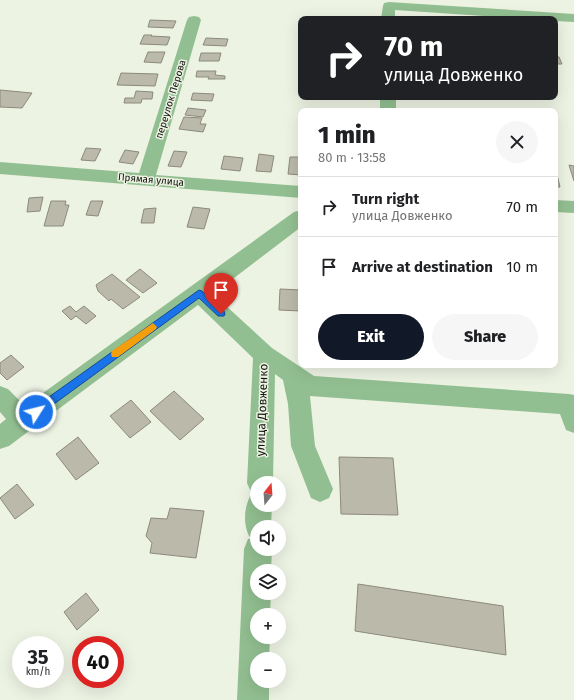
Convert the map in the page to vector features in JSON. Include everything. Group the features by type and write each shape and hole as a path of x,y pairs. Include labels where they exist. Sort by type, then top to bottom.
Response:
{"street":[{"path":"389,13 500,16"},
{"path":"558,18 574,18"},
{"name":"переулок Перова","path":"146,178 194,20"},
{"name":"Прямая улица","path":"0,168 146,178 298,192"},
{"path":"558,206 574,207"},
{"path":"0,438 298,219"},
{"name":"улица Довженко","path":"199,293 264,355 260,476"},
{"path":"264,355 310,386 572,410"},
{"path":"292,374 300,404 303,446 320,489"},
{"path":"0,396 23,421"},
{"path":"253,700 258,556"}],"building":[{"path":"150,20 176,21 173,28 148,27"},
{"path":"144,35 170,37 167,45 140,44"},
{"path":"206,38 228,39 226,46 203,45"},
{"path":"148,52 165,52 161,63 144,62"},
{"path":"201,53 221,53 219,61 199,61"},
{"path":"558,57 559,57 562,64 558,64"},
{"path":"197,71 216,71 215,75 225,76 225,79 196,77"},
{"path":"121,73 158,74 155,86 117,85"},
{"path":"0,90 32,93 22,108 0,107"},
{"path":"136,91 153,92 152,99 142,99 141,103 124,103 125,98 134,98"},
{"path":"193,93 214,94 212,101 191,100"},
{"path":"188,108 206,110 203,117 185,115"},
{"path":"184,117 202,118 200,124 206,124 203,132 179,129"},
{"path":"86,148 101,149 95,161 81,160"},
{"path":"125,150 139,152 133,164 119,162"},
{"path":"174,151 187,152 181,167 168,166"},
{"path":"259,154 274,156 271,172 256,171"},
{"path":"224,156 243,158 240,171 221,169"},
{"path":"290,157 298,157 298,175 288,174"},
{"path":"569,165 574,166 574,181"},
{"path":"43,197 40,211 27,212 29,198"},
{"path":"51,201 66,201 65,205 69,205 63,226 44,226"},
{"path":"91,201 103,201 98,216 86,215"},
{"path":"193,207 210,209 204,229 187,227"},
{"path":"156,208 154,223 141,223 144,209"},
{"path":"140,269 157,283 143,293 126,280"},
{"path":"112,274 140,297 123,309 111,299 109,301 98,291 96,285"},
{"path":"280,289 298,290 298,311 279,310"},
{"path":"70,306 76,312 84,306 96,316 86,324 76,316 71,320 62,311"},
{"path":"11,355 24,367 7,380 0,373 0,363"},
{"path":"174,391 204,419 180,440 150,411"},
{"path":"131,400 151,422 130,438 110,416"},
{"path":"78,437 99,463 76,480 56,454"},
{"path":"339,457 393,458 398,515 341,514"},
{"path":"17,484 34,505 15,519 0,498"},
{"path":"170,508 204,511 196,558 150,553 152,543 146,536 151,518 167,519"},
{"path":"358,584 503,606 506,655 355,631"},
{"path":"86,593 99,610 77,630 64,612"}],"slow traffic":[{"path":"115,354 153,327"}],"route":[{"path":"36,412 199,293 221,314"}]}
